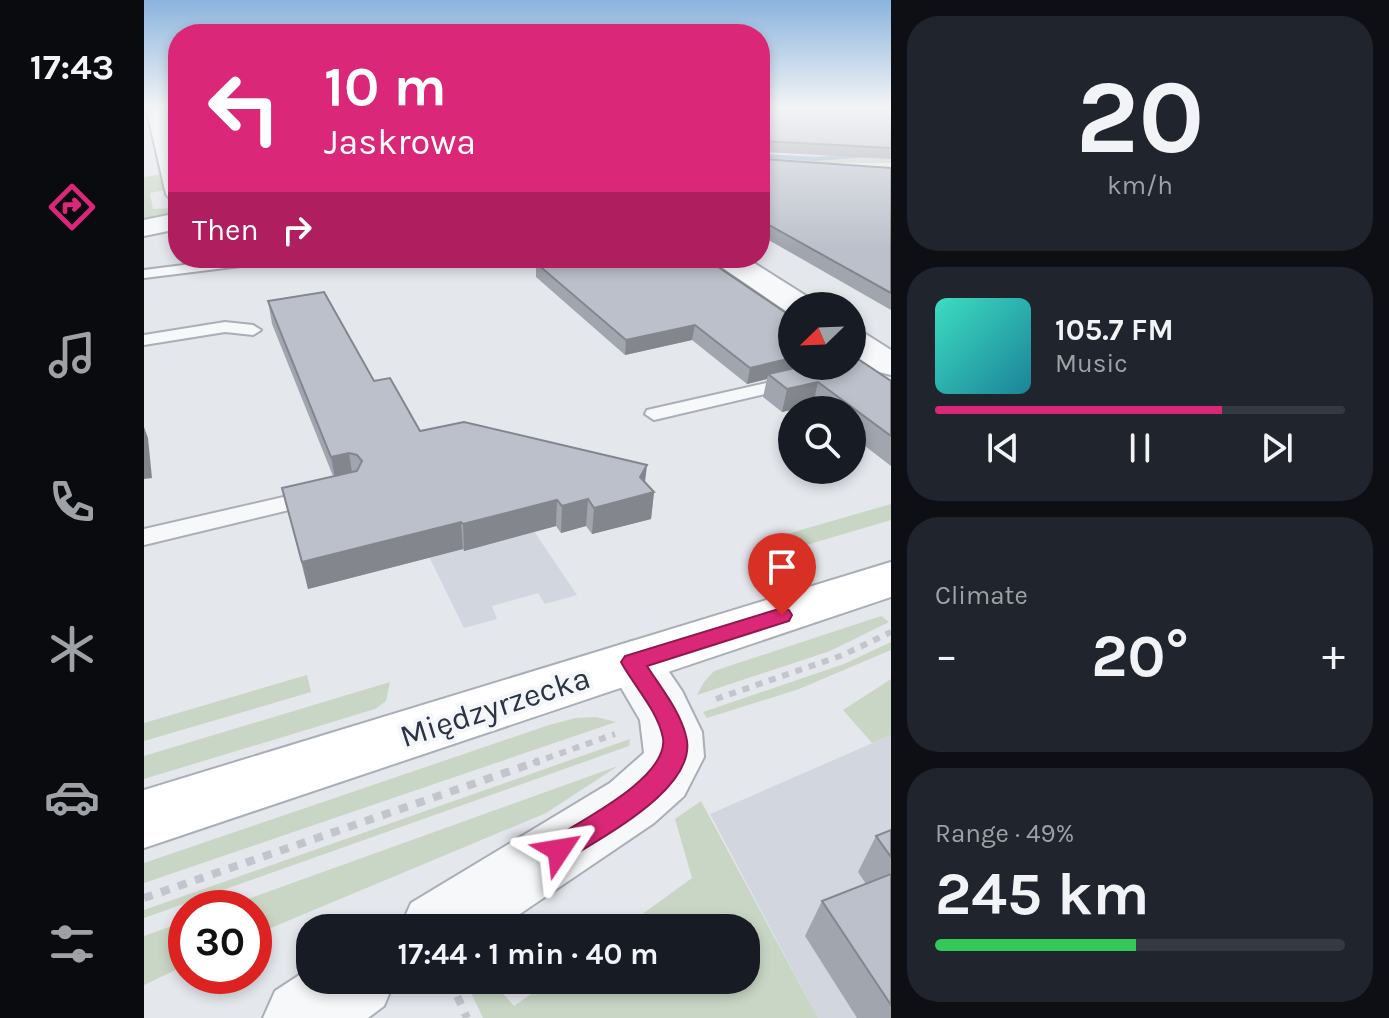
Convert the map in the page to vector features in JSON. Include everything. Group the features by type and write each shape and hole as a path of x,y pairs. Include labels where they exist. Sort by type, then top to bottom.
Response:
{"main road":[{"name":"Międzyrzecka","path":"144,819 891,579"}],"street":[{"path":"144,228 168,223"},
{"path":"742,268 779,292"},
{"path":"458,914 632,803 658,780 674,759 675,739 666,716 633,662"},
{"path":"302,1018 337,994"}],"lane":[{"path":"144,274 192,268"},
{"path":"144,340 225,327 253,330"},
{"path":"654,414 798,380"},
{"path":"144,537 337,492"}],"path":[{"path":"144,898 843,655 891,632"},
{"path":"456,994 467,1018"}],"shaded area":[{"path":"488,463 577,595 545,604 538,593 492,606 497,619 464,628 394,485"},
{"path":"891,735 891,1018 818,1018 710,814"}],"green space":[{"path":"770,155 891,158 891,163 814,163 770,159"},
{"path":"163,174 166,190 150,193 153,209 168,208 168,219 144,224 144,177"},
{"path":"891,504 891,520 786,551 773,538"},
{"path":"881,616 889,622 830,651 697,695 714,671"},
{"path":"891,642 891,650 799,689 707,718 703,712 844,664"},
{"path":"307,675 311,692 144,741 144,723"},
{"path":"891,679 891,735 872,743 843,710"},
{"path":"390,682 386,701 375,709 144,779 144,756"},
{"path":"596,717 616,722 144,883 144,863 549,725"},
{"path":"630,739 629,746 223,890 201,890"},
{"path":"618,766 546,813 304,914 296,914 296,917 272,927 272,890"},
{"path":"701,801 818,1018 483,1018 472,994 503,994 514,1006 531,994 760,994 760,914 642,914 692,878 675,819"},
{"path":"168,902 168,909 144,918 144,910"},
{"path":"168,927 168,974 144,985 144,936"}],"building":[{"path":"770,160 891,168 891,293 770,226"},
{"path":"542,268 720,268 778,308 778,361 750,368 695,325 626,340"},
{"path":"324,292 374,381 390,378 420,431 464,422 647,465 640,477 654,492 594,508 588,499 562,506 557,500 302,562 282,488 357,471 362,461 357,455 349,453 331,457 268,301"},
{"path":"866,364 891,381 891,436 866,418 866,396 837,396 818,382 787,389 768,374 778,372 778,380 866,380"},
{"path":"891,830 891,857 876,836"},
{"path":"891,874 891,1005 822,901"}],"waterway":[{"path":"770,157 816,159 872,155"}],"route":[{"path":"559,850 632,803 658,780 674,759 675,739 666,716 633,662 782,615"}]}
